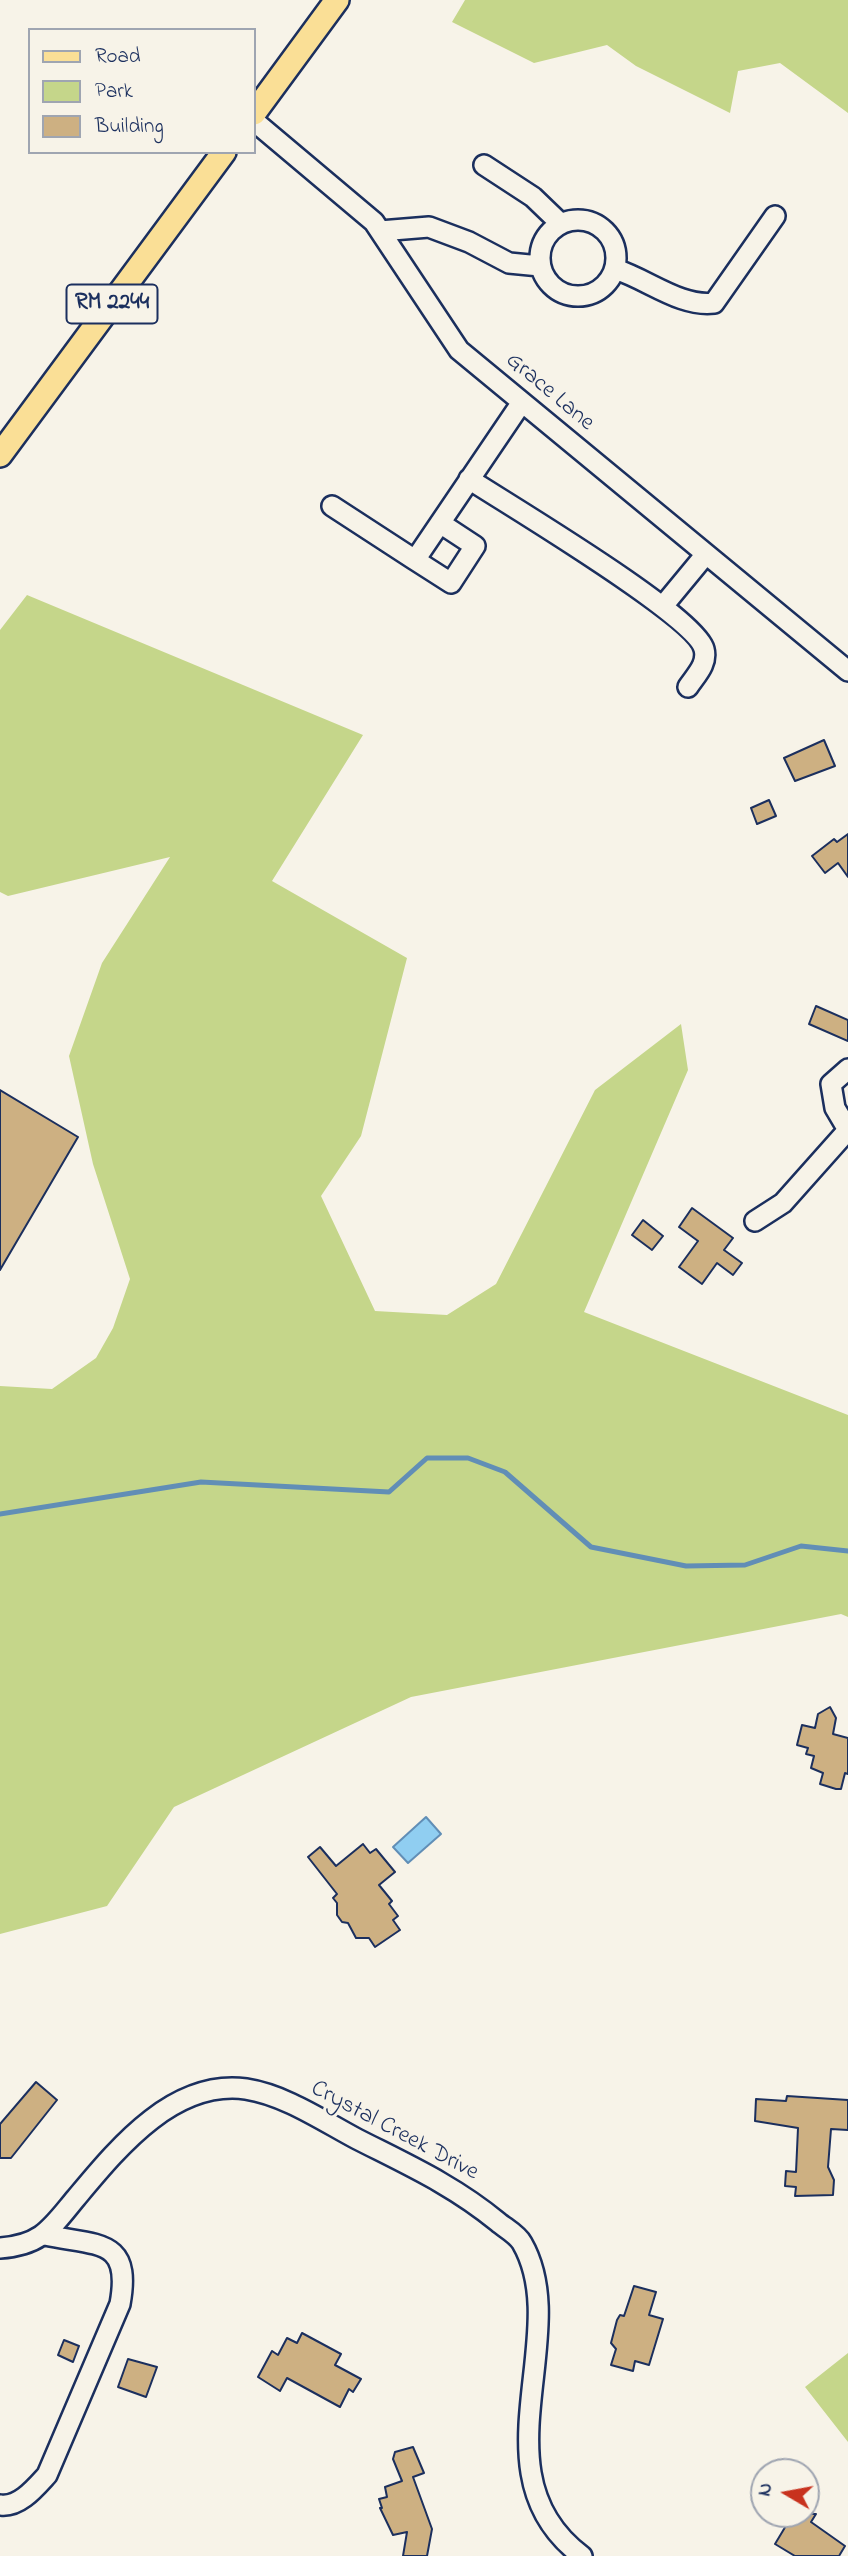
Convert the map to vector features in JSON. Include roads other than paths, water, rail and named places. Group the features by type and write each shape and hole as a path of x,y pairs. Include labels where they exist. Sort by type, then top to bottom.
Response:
{"main road":[{"path":"256,110 337,0"},
{"name":"RM 2244","path":"0,455 223,154"}],"street":[{"name":"Grace Lane","path":"256,123 374,222 459,350 848,671"},
{"path":"484,165 533,197 560,223"},
{"path":"615,269 642,278 695,306 715,303 775,216"},
{"path":"584,219 607,231 617,255 615,269 601,289 577,297 553,288 540,266 543,241 560,223 584,219"},
{"path":"380,231 429,227 469,242 509,263 540,266"},
{"path":"415,559 522,402"},
{"path":"469,480 663,606 696,633 704,649 704,666 688,687"},
{"path":"332,506 451,583 475,545 440,523"},
{"path":"663,606 706,554"},
{"path":"755,1221 783,1203 848,1130 835,1108 831,1084 848,1069"},
{"name":"Crystal Creek Drive","path":"46,2235 103,2166 168,2105 225,2089 247,2090 280,2099 462,2193 521,2240 530,2261 538,2310 527,2433 538,2504 570,2547 582,2556"},
{"path":"0,2248 16,2247 46,2235 109,2248 121,2260 124,2278 120,2304 47,2475 30,2494 6,2506 0,2505"}],"water":[{"path":"426,1817 441,1834 408,1863 393,1847"}],"waterway":[{"path":"0,1514 201,1482 389,1492 427,1458 468,1458 505,1472 591,1547 686,1566 745,1565 801,1546 848,1551"}]}
